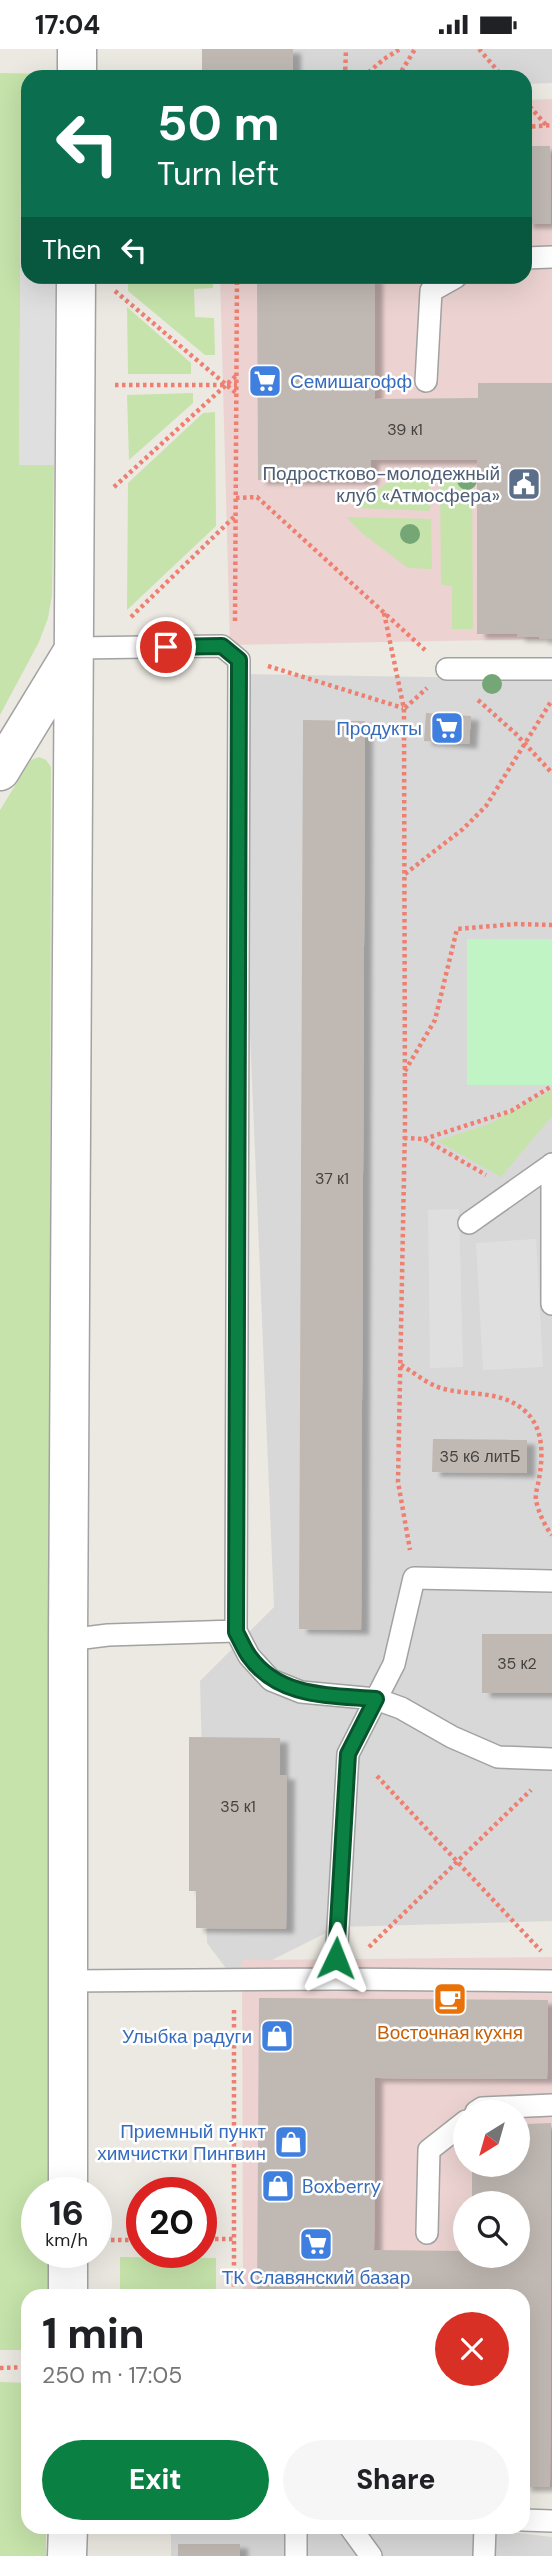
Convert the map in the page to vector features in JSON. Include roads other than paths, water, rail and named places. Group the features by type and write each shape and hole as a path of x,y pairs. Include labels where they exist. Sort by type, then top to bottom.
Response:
{"street":[{"path":"77,49 77,70"},
{"path":"68,2177 68,1640 75,648 94,284"},
{"path":"0,771 75,648"},
{"path":"68,2268 68,2289"},
{"path":"67,2556 68,2534"}],"lane":[{"path":"532,258 552,257"},
{"path":"426,381 431,291 444,284"},
{"path":"75,648 222,646 237,658 236,1632 249,1656 271,1679 301,1692 376,1699 401,1707 452,1737 498,1757 552,1759"},
{"path":"447,669 552,669"},
{"path":"469,1223 552,1164"},
{"path":"552,1164 552,1304"},
{"path":"335,1979 348,1754 394,1664 414,1578 552,1581"},
{"path":"68,1640 108,1635 236,1632"},
{"path":"69,1981 552,1981"},
{"path":"530,2106 552,2105"},
{"path":"427,2233 429,2150 453,2131"},
{"path":"530,2520 552,2521"},
{"path":"296,2534 296,2556"},
{"path":"355,2534 372,2556"},
{"path":"484,2556 485,2534"}],"place":[{"name":"Семишагофф","path":"265,381"},
{"name":"Подростково-молодежный клуб «Атмосфера»","path":"524,484"},
{"name":"Продукты","path":"447,728"},
{"name":"Восточная кухня","path":"450,1999"},
{"name":"Улыбка радуги","path":"277,2036"},
{"name":"Приемный пункт химчистки Пингвин","path":"291,2142"},
{"name":"Boxberry","path":"278,2186"},
{"name":"ТК Славянский базар","path":"316,2244"}]}
